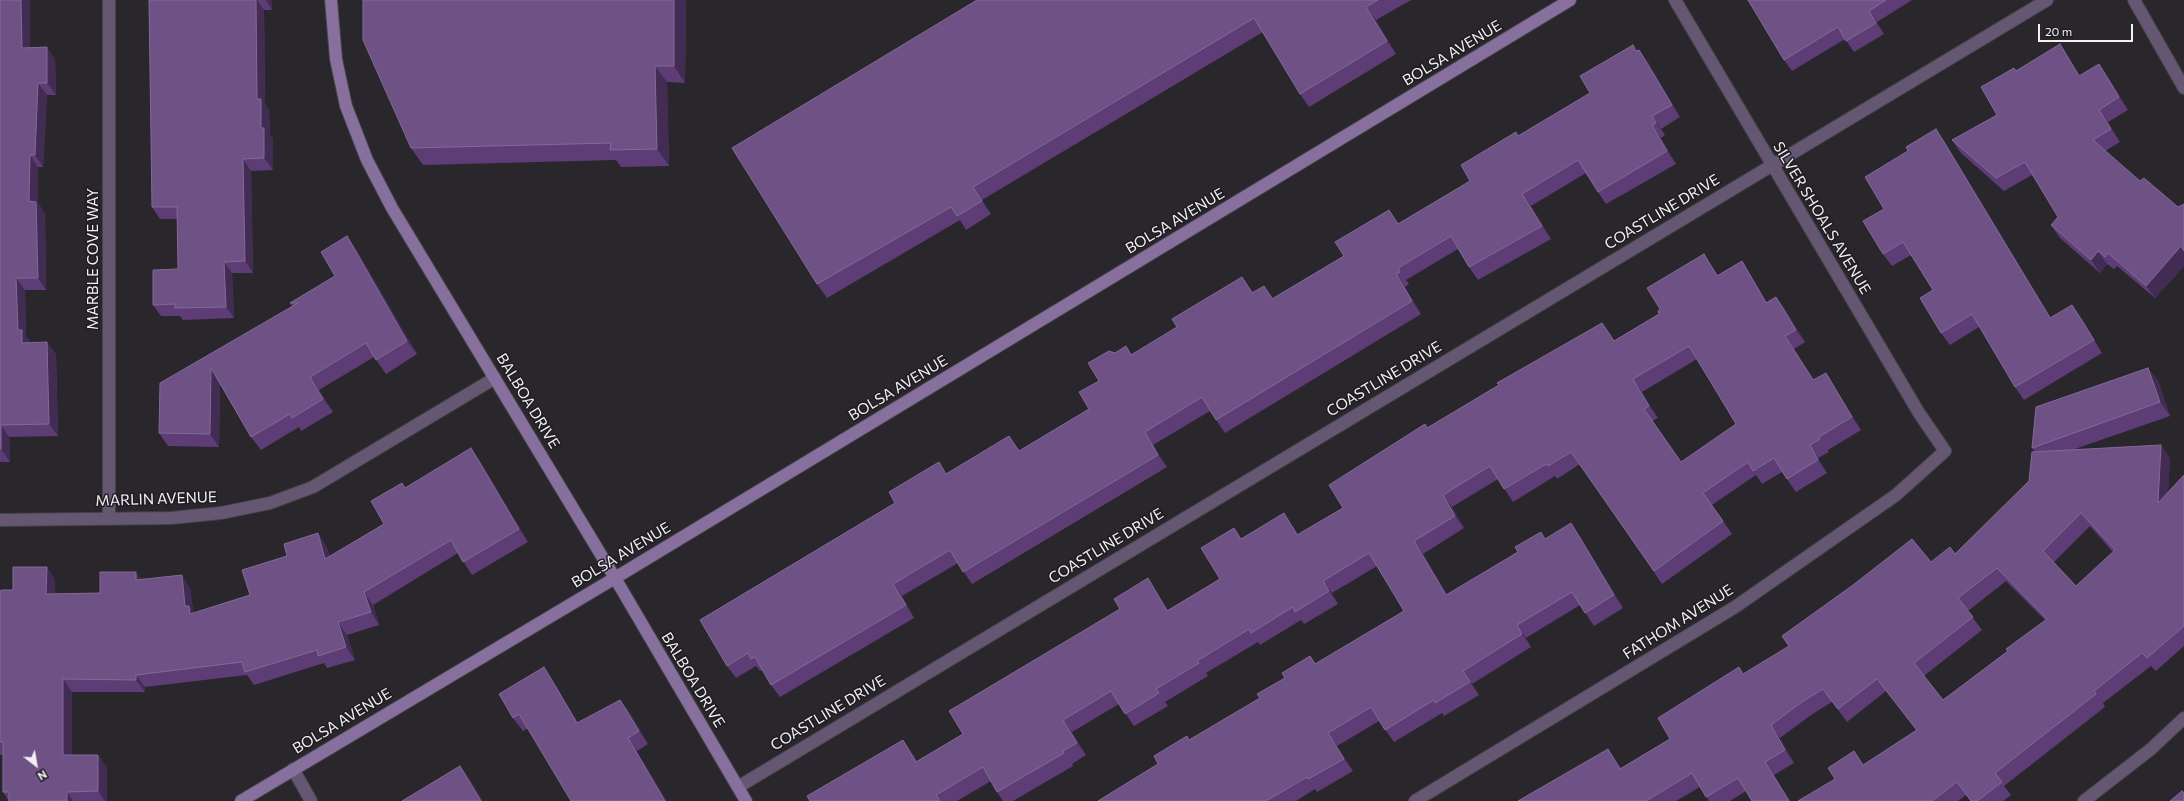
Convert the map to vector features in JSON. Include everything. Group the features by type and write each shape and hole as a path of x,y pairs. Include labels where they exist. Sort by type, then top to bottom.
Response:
{"main road":[{"name":"BALBOA DRIVE","path":"331,0 336,59 346,106 367,160 392,208 615,578 746,801"},
{"name":"BOLSA AVENUE","path":"241,801 615,578 1570,0"}],"street":[{"name":"MARBLE COVE WAY","path":"109,0 109,517"},
{"name":"SILVER SHOALS AVENUE","path":"1675,0 1772,165 1944,451"},
{"name":"COASTLINE DRIVE","path":"738,787 2047,0"},
{"path":"2134,0 2184,88"},
{"name":"MARLIN AVENUE","path":"0,520 109,517 171,518 221,514 270,503 313,487 495,378"},
{"name":"FATHOM AVENUE","path":"1415,801 1735,607 1896,495 1944,451"},
{"path":"2084,801 2151,749 2184,718"},
{"path":"293,769 311,801"}],"building":[{"path":"0,0 21,0 22,48 47,47 47,83 38,83 35,155 30,155 29,201 36,202 38,278 16,278 18,330 22,330 22,343 47,342 49,424 1,425 1,449 0,449"},
{"path":"149,0 256,0 257,99 261,99 261,128 264,128 264,158 243,159 245,261 224,262 226,307 175,308 175,304 153,305 153,270 178,269 177,207 152,207"},
{"path":"363,0 674,0 674,66 655,66 657,149 610,150 611,143 411,148 363,40"},
{"path":"977,0 1378,0 1366,7 1387,41 1300,94 1254,18 973,187 982,201 957,216 951,207 817,284 732,148"},
{"path":"1748,0 1886,0 1869,11 1876,23 1846,41 1838,27 1784,60"},
{"path":"2060,44 2079,76 2099,64 2119,97 2099,110 2111,129 2093,140 2140,181 2144,178 2178,207 2184,204 2184,251 2181,246 2146,286 2108,253 2105,257 2098,251 2091,260 2051,225 2058,217 2025,162 1996,178 1952,140 1997,115 1981,87 2014,68 2016,71"},
{"path":"1633,45 1636,51 1639,50 1672,105 1652,116 1656,123 1652,125 1667,151 1598,192 1578,160 1522,194 1542,226 1469,267 1451,236 1398,268 1400,272 1396,274 1412,301 1216,420 1202,397 1145,432 1158,455 963,572 950,550 893,584 906,605 771,685 755,657 751,659 748,653 727,666 700,620 895,503 889,492 939,462 946,474 1009,436 1019,451 1089,409 1079,392 1099,381 1088,363 1109,351 1115,353 1126,346 1131,355 1177,327 1172,319 1242,277 1252,293 1264,286 1272,299 1344,256 1335,242 1389,210 1398,224 1470,181 1461,165 1516,132 1518,136 1590,93 1580,76"},
{"path":"1936,129 2050,318 2072,305 2094,340 2015,387 1972,314 1941,333 1920,298 1933,290 1903,242 1883,254 1863,221 1884,209 1865,177 1908,151 1906,147"},
{"path":"347,236 407,341 376,360 366,343 310,377 323,399 292,418 290,414 251,437 211,368 210,434 159,433 160,383 298,303 290,303 335,276 321,252"},
{"path":"1704,254 1717,276 1742,261 1766,303 1776,297 1796,330 1785,336 1813,380 1826,373 1852,417 1819,437 1820,439 1810,445 1818,460 1787,479 1774,458 1753,471 1748,462 1703,493 1723,521 1654,571 1571,452 1548,466 1546,464 1504,489 1490,466 1443,495 1455,516 1414,541 1446,595 1518,552 1515,547 1541,532 1545,539 1571,523 1614,595 1585,613 1572,592 1517,625 1522,634 1463,671 1470,682 1435,703 1434,700 1385,730 1371,707 1328,733 1344,759 1308,779 1307,777 1266,801 1098,801 1158,764 1154,756 1187,736 1189,740 1260,698 1257,694 1285,678 1282,673 1310,656 1315,664 1404,611 1369,553 1323,581 1329,591 1295,612 1293,607 1251,633 1249,629 1197,661 1199,663 1156,689 1159,693 1125,714 1111,691 1063,720 1077,743 1063,751 1064,753 997,792 983,767 936,795 940,801 810,801 807,796 903,740 916,762 963,734 949,711 1120,609 1114,599 1148,578 1167,611 1220,579 1201,548 1234,528 1241,539 1284,513 1297,535 1343,508 1329,485 1425,424 1427,428 1499,385 1497,383 1602,323 1614,341 1659,314 1658,311 1660,309 1647,288","holes":["1689,346 1736,424 1681,462 1644,409 1649,406 1633,379"]},
{"path":"2148,368 2160,402 2032,448 2036,407"},
{"path":"2161,445 2158,503 2184,475 2184,626 2147,658 2142,653 2094,691 2096,694 1995,773 2002,782 1977,801 1971,801 1957,782 1932,801 1798,801 1835,779 1828,768 1854,751 1863,765 1917,730 1877,679 1838,709 1823,689 1802,702 1771,725 1785,750 1765,762 1789,801 1752,801 1738,778 1706,797 1692,773 1646,801 1518,801 1608,749 1620,769 1670,739 1658,718 1739,667 1743,674 1789,646 1782,636 1853,585 1912,539 1931,562 1950,547 1955,554 2029,481 2032,452","holes":["2081,513 2115,550 2076,586 2043,551","1997,568 2047,619 2006,649 2008,651 1943,700 1914,663 1973,617 1958,598"]},
{"path":"471,448 519,529 463,562 451,540 364,592 371,612 338,622 346,647 318,656 317,650 245,672 242,662 136,675 136,680 63,679 63,755 98,755 98,791 67,792 67,801 9,801 9,792 3,792 3,742 0,742 0,594 1,590 13,590 13,567 47,567 46,594 100,593 100,572 136,572 136,580 182,575 185,606 189,606 190,614 250,595 242,570 287,556 284,544 318,533 325,559 384,524 371,501 402,483 405,488"},
{"path":"544,667 577,723 620,700 639,731 628,738 665,801 571,801 519,714 513,718 499,694"},
{"path":"460,766 481,801 402,801"},
{"path":"2182,791 2184,793 2184,801 2170,801"}]}
